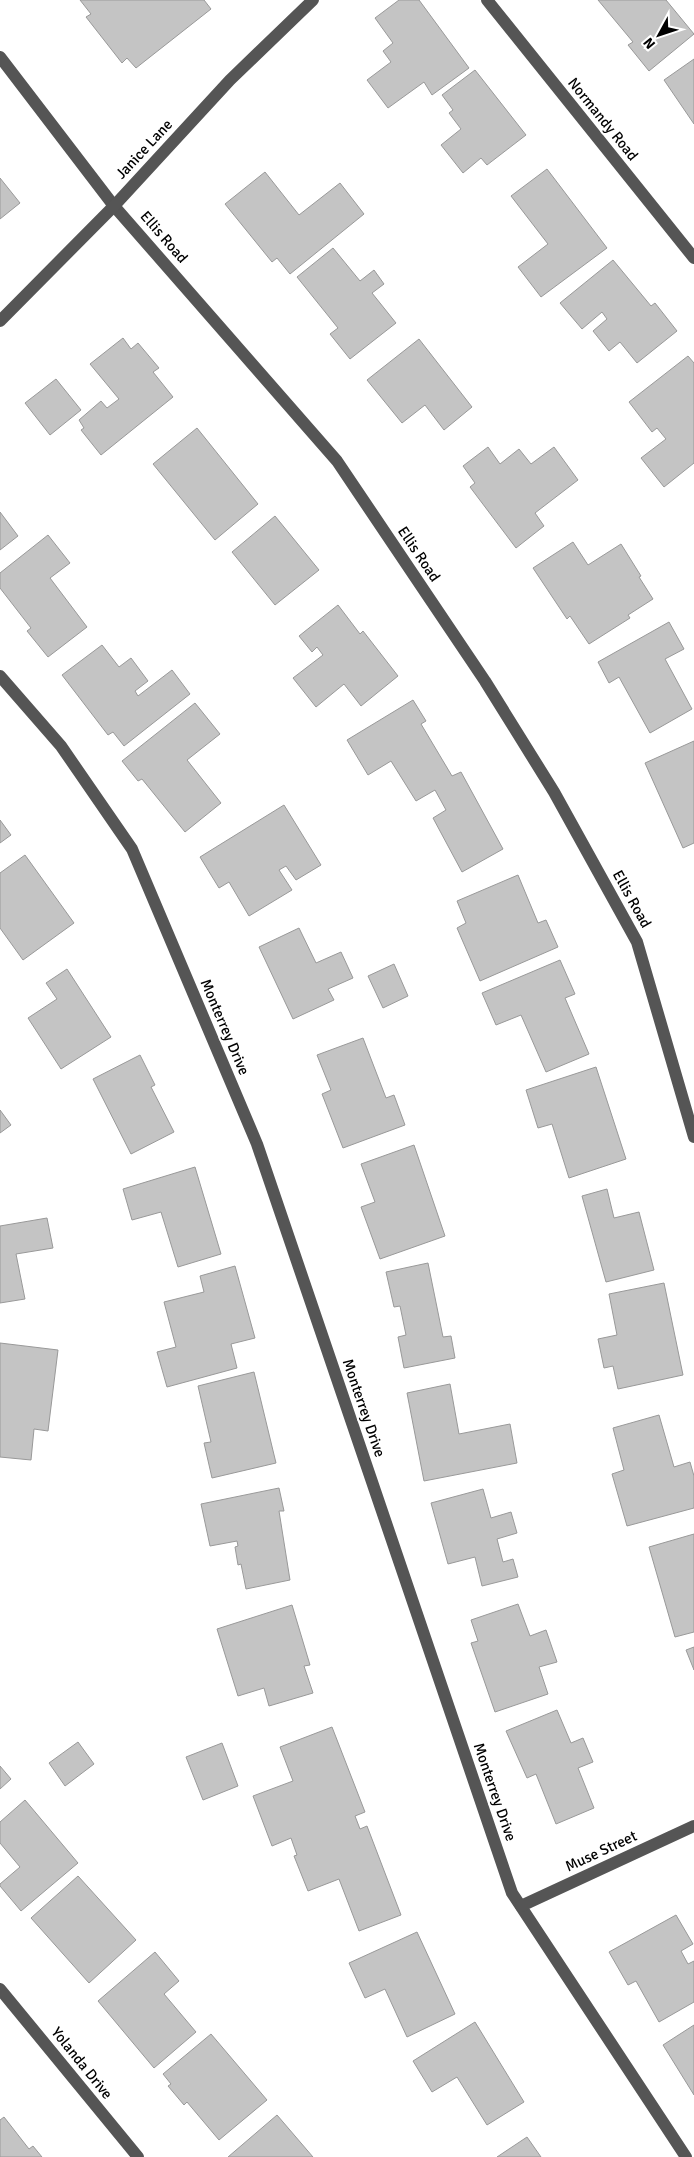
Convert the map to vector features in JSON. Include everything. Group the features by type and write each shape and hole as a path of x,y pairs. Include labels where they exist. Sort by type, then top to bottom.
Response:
{"street":[{"name":"Janice Lane","path":"0,321 114,206 230,80 313,0"},
{"name":"Normandy Road","path":"487,0 694,258"},
{"name":"Ellis Road","path":"0,57 114,206 337,460 485,681 554,792 637,942 694,1137"},
{"name":"Monterrey Drive","path":"0,676 61,746 132,849 256,1144 512,1893 686,2157"},
{"name":"Muse Street","path":"521,1906 694,1826"},
{"name":"Yolanda Drive","path":"0,1990 138,2157"}],"building":[{"path":"80,0 204,0 211,9 136,68 127,58 122,63 86,17 91,14"},
{"path":"399,0 419,0 469,68 432,95 424,82 388,108 367,80 391,62 383,51 393,43 375,18"},
{"path":"598,0 666,0 694,34 649,71 628,45 633,42"},
{"path":"694,59 694,124 664,80"},
{"path":"475,70 526,135 487,165 481,158 463,173 441,145 461,129 449,113 453,110 442,95"},
{"path":"547,169 607,248 541,297 518,267 548,244 511,196"},
{"path":"265,172 299,215 340,183 364,214 290,274 277,258 272,262 225,204"},
{"path":"0,178 20,203 0,219"},
{"path":"333,248 360,281 374,270 384,284 372,293 396,323 350,359 330,334 338,328 297,277"},
{"path":"613,260 651,306 655,303 677,331 637,363 620,342 609,351 593,331 607,319 602,312 582,329 560,303"},
{"path":"123,338 131,349 138,343 159,368 153,372 173,397 101,455 81,430 84,428 79,420 101,401 107,408 119,399 90,364"},
{"path":"419,339 472,407 444,430 425,405 402,423 367,380"},
{"path":"688,356 694,363 694,463 664,487 641,458 666,439 657,428 652,432 629,402"},
{"path":"56,379 81,410 50,435 25,403"},
{"path":"197,428 258,504 215,540 153,464"},
{"path":"488,447 500,464 519,449 531,464 554,447 578,480 535,513 544,526 516,548 470,487 475,483 463,466"},
{"path":"0,512 18,536 0,550"},
{"path":"275,516 319,570 275,605 232,552"},
{"path":"48,535 70,563 50,578 87,627 48,657 27,631 31,628 0,588 0,573"},
{"path":"573,542 588,565 621,544 653,599 628,615 630,618 589,644 570,616 567,619 533,568"},
{"path":"338,605 360,634 363,631 398,676 361,706 344,684 316,707 293,678 323,655 317,647 312,652 299,636"},
{"path":"669,622 684,649 665,659 692,709 650,733 619,677 609,683 598,662"},
{"path":"102,645 119,667 131,658 148,681 135,691 138,696 172,670 190,694 124,746 113,732 108,735 62,675"},
{"path":"413,700 426,721 421,724 452,776 461,772 503,849 462,872 433,818 446,810 435,790 416,801 391,761 368,775 347,740"},
{"path":"195,703 220,734 187,760 221,803 185,832 142,779 138,781 122,761"},
{"path":"694,741 694,843 683,848 645,763"},
{"path":"284,805 321,865 296,880 286,866 279,870 292,890 249,916 229,882 219,888 200,857"},
{"path":"0,820 11,835 0,843"},
{"path":"25,855 74,923 23,960 0,928 0,873"},
{"path":"518,875 538,923 546,920 558,947 480,981 457,928 466,923 457,901"},
{"path":"299,928 316,963 341,952 353,978 328,989 334,1000 293,1019 259,947"},
{"path":"560,960 575,994 565,998 589,1054 546,1072 521,1015 496,1025 482,993"},
{"path":"394,964 408,996 383,1008 368,976"},
{"path":"67,969 111,1037 61,1069 28,1018 57,999 46,983"},
{"path":"363,1038 386,1098 394,1095 405,1125 343,1148 322,1094 331,1090 317,1055"},
{"path":"140,1055 155,1085 151,1087 174,1132 131,1154 93,1079"},
{"path":"596,1067 626,1159 569,1178 552,1124 538,1128 526,1090"},
{"path":"0,1110 11,1125 0,1133"},
{"path":"414,1145 445,1236 380,1259 361,1207 375,1202 361,1164"},
{"path":"195,1167 221,1254 178,1267 161,1212 132,1220 123,1189"},
{"path":"607,1189 614,1218 639,1212 654,1270 606,1282 582,1196"},
{"path":"47,1218 53,1248 16,1254 25,1299 0,1303 0,1226"},
{"path":"428,1263 443,1337 451,1336 455,1358 404,1368 398,1337 406,1335 400,1306 394,1307 386,1272"},
{"path":"235,1266 255,1338 231,1344 237,1368 167,1387 157,1352 176,1347 164,1302 204,1292 200,1276"},
{"path":"664,1283 683,1375 618,1389 613,1366 604,1368 598,1339 617,1335 609,1294"},
{"path":"0,1343 58,1350 48,1431 34,1429 31,1460 0,1457"},
{"path":"254,1372 276,1463 212,1478 204,1443 211,1442 198,1386"},
{"path":"450,1384 459,1434 510,1424 517,1463 424,1481 407,1393"},
{"path":"659,1415 674,1467 690,1462 694,1476 694,1508 627,1526 612,1474 624,1470 613,1428"},
{"path":"279,1488 284,1511 279,1511 290,1580 246,1589 241,1564 238,1565 235,1547 238,1546 237,1541 210,1546 201,1504"},
{"path":"483,1489 491,1518 511,1512 517,1533 497,1539 503,1562 513,1559 518,1577 482,1586 475,1557 448,1564 431,1503"},
{"path":"694,1534 694,1632 675,1637 649,1547"},
{"path":"518,1604 530,1636 546,1630 557,1662 539,1667 548,1694 495,1712 471,1643 478,1641 471,1620"},
{"path":"292,1605 310,1665 304,1666 313,1693 269,1706 264,1688 238,1696 217,1629"},
{"path":"694,1647 694,1670 686,1650"},
{"path":"557,1710 571,1743 583,1738 593,1762 578,1768 594,1808 556,1824 536,1774 527,1778 506,1731"},
{"path":"332,1727 365,1812 355,1816 360,1829 367,1826 401,1915 359,1931 339,1879 308,1891 294,1856 297,1855 291,1838 272,1846 253,1796 293,1781 280,1747"},
{"path":"78,1742 94,1764 65,1786 49,1763"},
{"path":"222,1743 238,1786 203,1800 186,1757"},
{"path":"0,1766 11,1779 0,1789"},
{"path":"25,1800 78,1863 21,1911 0,1886 20,1867 0,1843 0,1822"},
{"path":"78,1876 136,1940 89,1983 31,1918"},
{"path":"676,1915 693,1944 681,1951 688,1964 694,1961 694,2002 659,2022 636,1981 628,1985 609,1952"},
{"path":"417,1932 455,2014 407,2037 385,1989 365,1998 349,1963"},
{"path":"155,1952 179,1981 164,1994 196,2032 154,2068 98,2001"},
{"path":"475,2022 524,2102 487,2125 457,2077 432,2092 413,2061"},
{"path":"694,2025 694,2095 663,2045"},
{"path":"211,2034 267,2100 219,2140 187,2102 184,2105 168,2086 171,2084 163,2074"},
{"path":"277,2115 313,2157 228,2157"},
{"path":"4,2117 29,2149 33,2146 42,2157 0,2157 0,2120"},
{"path":"527,2137 541,2157 497,2157"}]}
